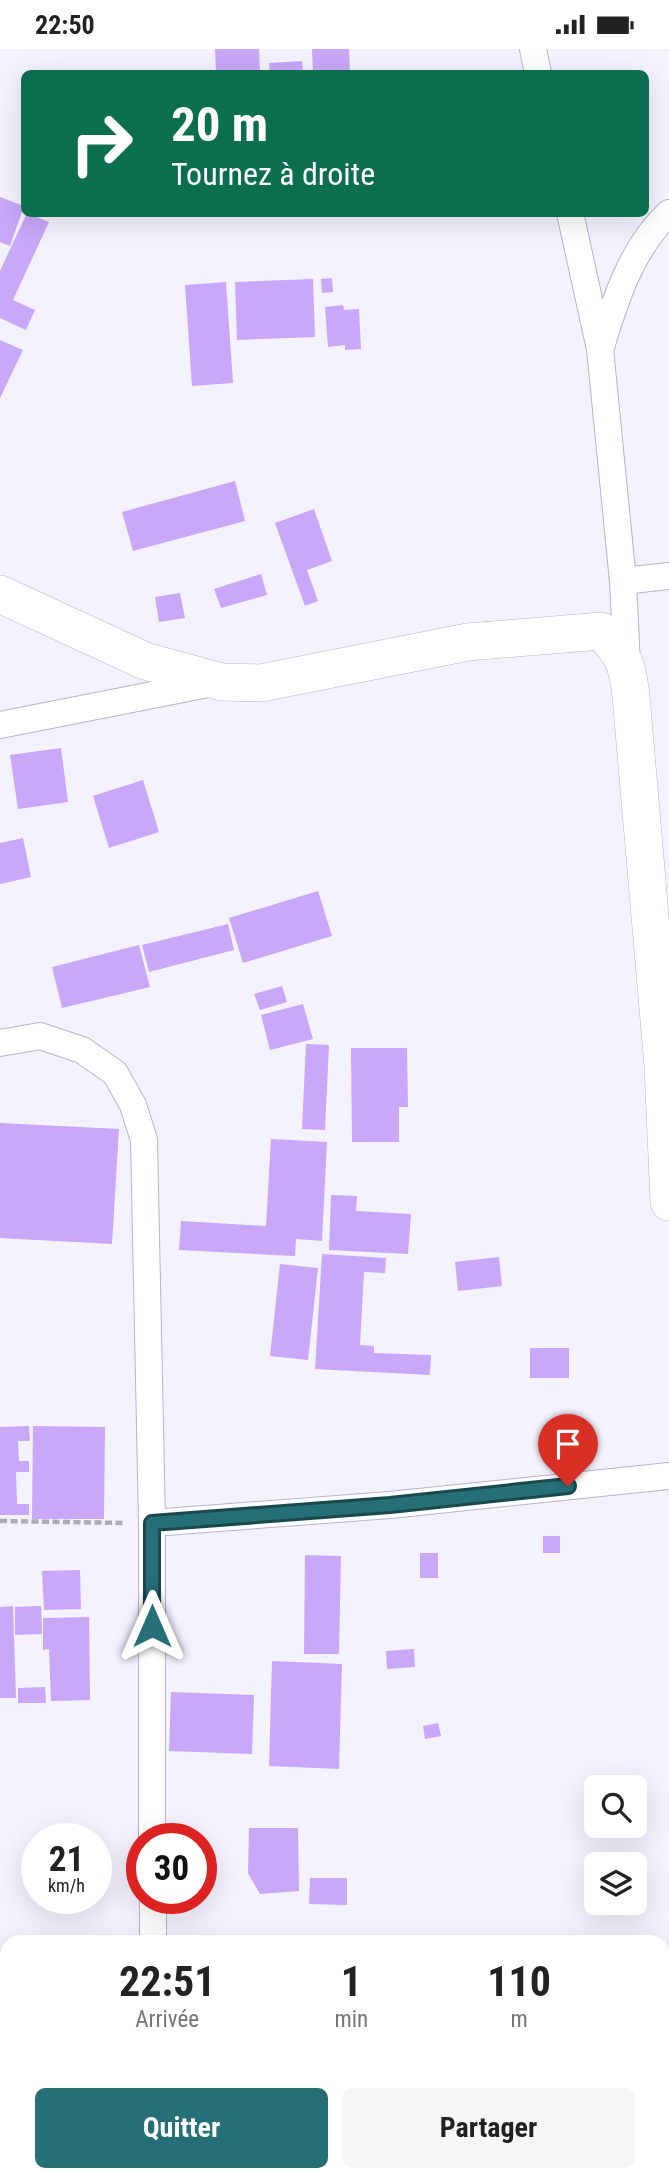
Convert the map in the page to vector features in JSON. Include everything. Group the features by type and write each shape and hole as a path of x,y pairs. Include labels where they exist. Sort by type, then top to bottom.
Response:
{"street":[{"path":"533,49 537,70"},
{"path":"600,349 612,310 637,256 657,224 669,213"},
{"path":"571,217 600,349 623,581 627,666 663,1066 669,1202"},
{"path":"623,581 669,576"},
{"path":"0,594 145,661 222,682"},
{"path":"0,725 222,682 261,683 468,642 601,631 617,648 627,666"},
{"path":"0,1043 40,1036 82,1049 115,1073 133,1105 144,1140 152,1523 152,1823"},
{"path":"152,1523 390,1505 669,1476"},
{"path":"153,1914 153,1935"}],"path":[{"path":"0,1521 152,1523"}],"building":[{"path":"215,49 259,49 260,70 216,70"},
{"path":"312,49 349,49 350,70 313,70"},
{"path":"302,61 303,70 270,70 269,63"},
{"path":"0,197 21,205 21,215 10,246 0,242"},
{"path":"25,217 37,217 49,222 13,300 35,310 26,330 0,318 0,271"},
{"path":"332,278 333,292 322,293 321,279"},
{"path":"313,279 315,337 237,340 235,282"},
{"path":"226,282 233,383 192,386 185,285"},
{"path":"343,305 344,310 359,309 361,349 345,350 345,345 328,347 325,307"},
{"path":"0,340 23,350 0,398"},
{"path":"235,481 245,521 133,551 122,512"},
{"path":"314,509 332,561 307,570 318,601 305,606 275,523"},
{"path":"261,574 267,595 221,608 214,589"},
{"path":"180,593 185,618 159,622 155,597"},
{"path":"61,748 68,802 18,809 10,755"},
{"path":"143,780 159,832 109,848 93,796"},
{"path":"23,838 31,877 0,884 0,843"},
{"path":"318,891 332,936 243,963 229,918"},
{"path":"228,924 234,950 149,972 142,945"},
{"path":"139,945 150,987 62,1008 52,967"},
{"path":"282,986 287,1002 260,1010 254,994"},
{"path":"303,1004 313,1039 270,1050 261,1015"},
{"path":"306,1044 329,1045 325,1130 302,1129"},
{"path":"351,1048 407,1048 408,1107 399,1107 399,1142 352,1142"},
{"path":"0,1123 119,1129 112,1244 0,1238"},
{"path":"271,1139 327,1142 322,1241 296,1239 295,1256 179,1250 181,1221 266,1226"},
{"path":"331,1195 357,1196 356,1211 411,1214 408,1254 329,1250"},
{"path":"322,1254 386,1258 385,1273 364,1272 360,1345 374,1346 374,1353 431,1355 430,1375 315,1369"},
{"path":"499,1257 502,1286 458,1291 455,1262"},
{"path":"280,1264 318,1268 308,1360 270,1356"},
{"path":"530,1348 569,1348 569,1378 530,1378"},
{"path":"29,1426 30,1441 18,1441 19,1461 29,1461 29,1472 16,1472 17,1504 29,1504 29,1515 0,1515 0,1427"},
{"path":"33,1426 105,1427 104,1519 32,1519"},
{"path":"543,1536 560,1536 560,1553 543,1553"},
{"path":"420,1553 438,1553 438,1578 420,1578"},
{"path":"305,1555 341,1556 339,1654 304,1654"},
{"path":"80,1570 81,1609 44,1610 42,1571"},
{"path":"13,1606 16,1698 0,1698 0,1607"},
{"path":"41,1606 42,1634 15,1635 15,1607"},
{"path":"89,1617 90,1700 51,1701 49,1649 43,1650 43,1618"},
{"path":"414,1649 415,1667 387,1669 386,1651"},
{"path":"272,1661 342,1664 339,1769 269,1766"},
{"path":"45,1687 46,1703 18,1703 18,1688"},
{"path":"171,1692 254,1695 252,1754 169,1751"},
{"path":"438,1723 441,1736 425,1739 423,1726"},
{"path":"249,1828 298,1828 299,1891 260,1894 248,1873"},
{"path":"310,1878 347,1878 347,1905 309,1904"}],"route":[{"path":"152,1626 152,1523 390,1505 568,1486"}]}
